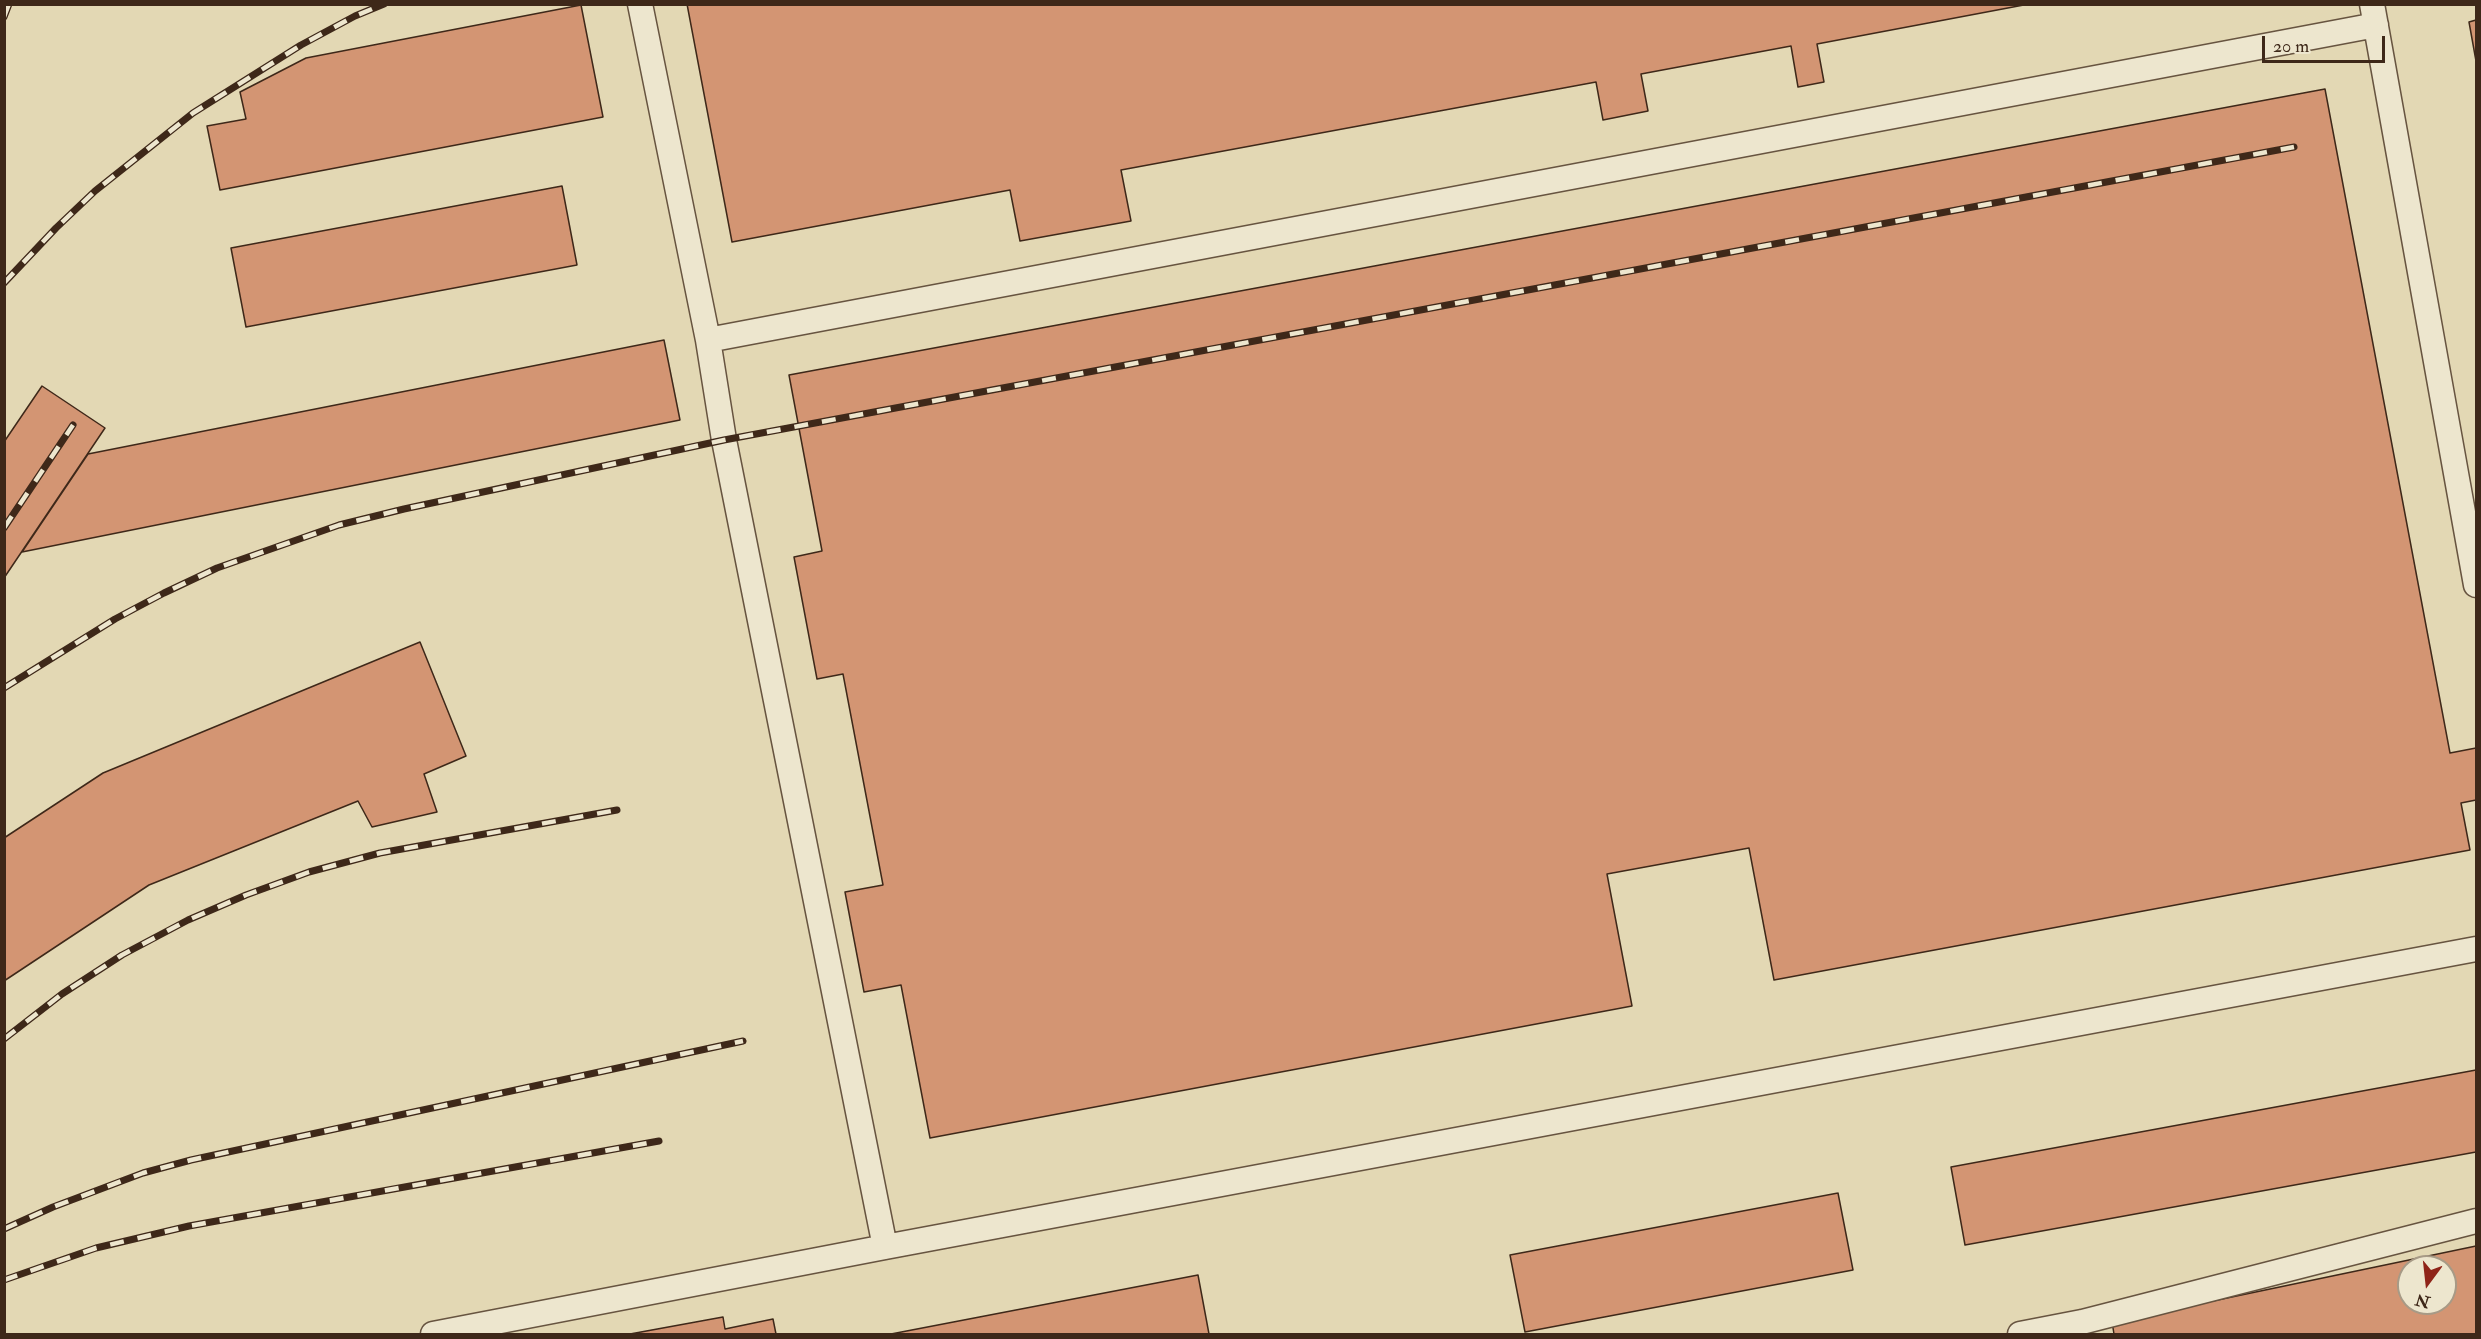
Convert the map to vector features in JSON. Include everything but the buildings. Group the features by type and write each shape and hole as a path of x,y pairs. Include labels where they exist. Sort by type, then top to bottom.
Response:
{"lane":[{"path":"640,4 708,340 726,452 885,1247"},
{"path":"708,340 2374,15 2476,585"},
{"path":"433,1335 885,1247 2476,949"},
{"path":"2020,1335 2082,1322 2476,1221"}],"railway":[{"path":"4,17 9,4"},
{"path":"4,283 95,191 193,113 301,45 355,16 384,4"},
{"path":"4,688 115,619 217,568 339,525 404,509 724,440 2294,147"},
{"path":"4,528 73,425"},
{"path":"4,1039 62,994 122,955 188,920 246,895 309,872 380,853 617,810"},
{"path":"4,1229 53,1207 143,1173 191,1160 743,1041"},
{"path":"4,1280 96,1248 189,1226 659,1141"}]}
